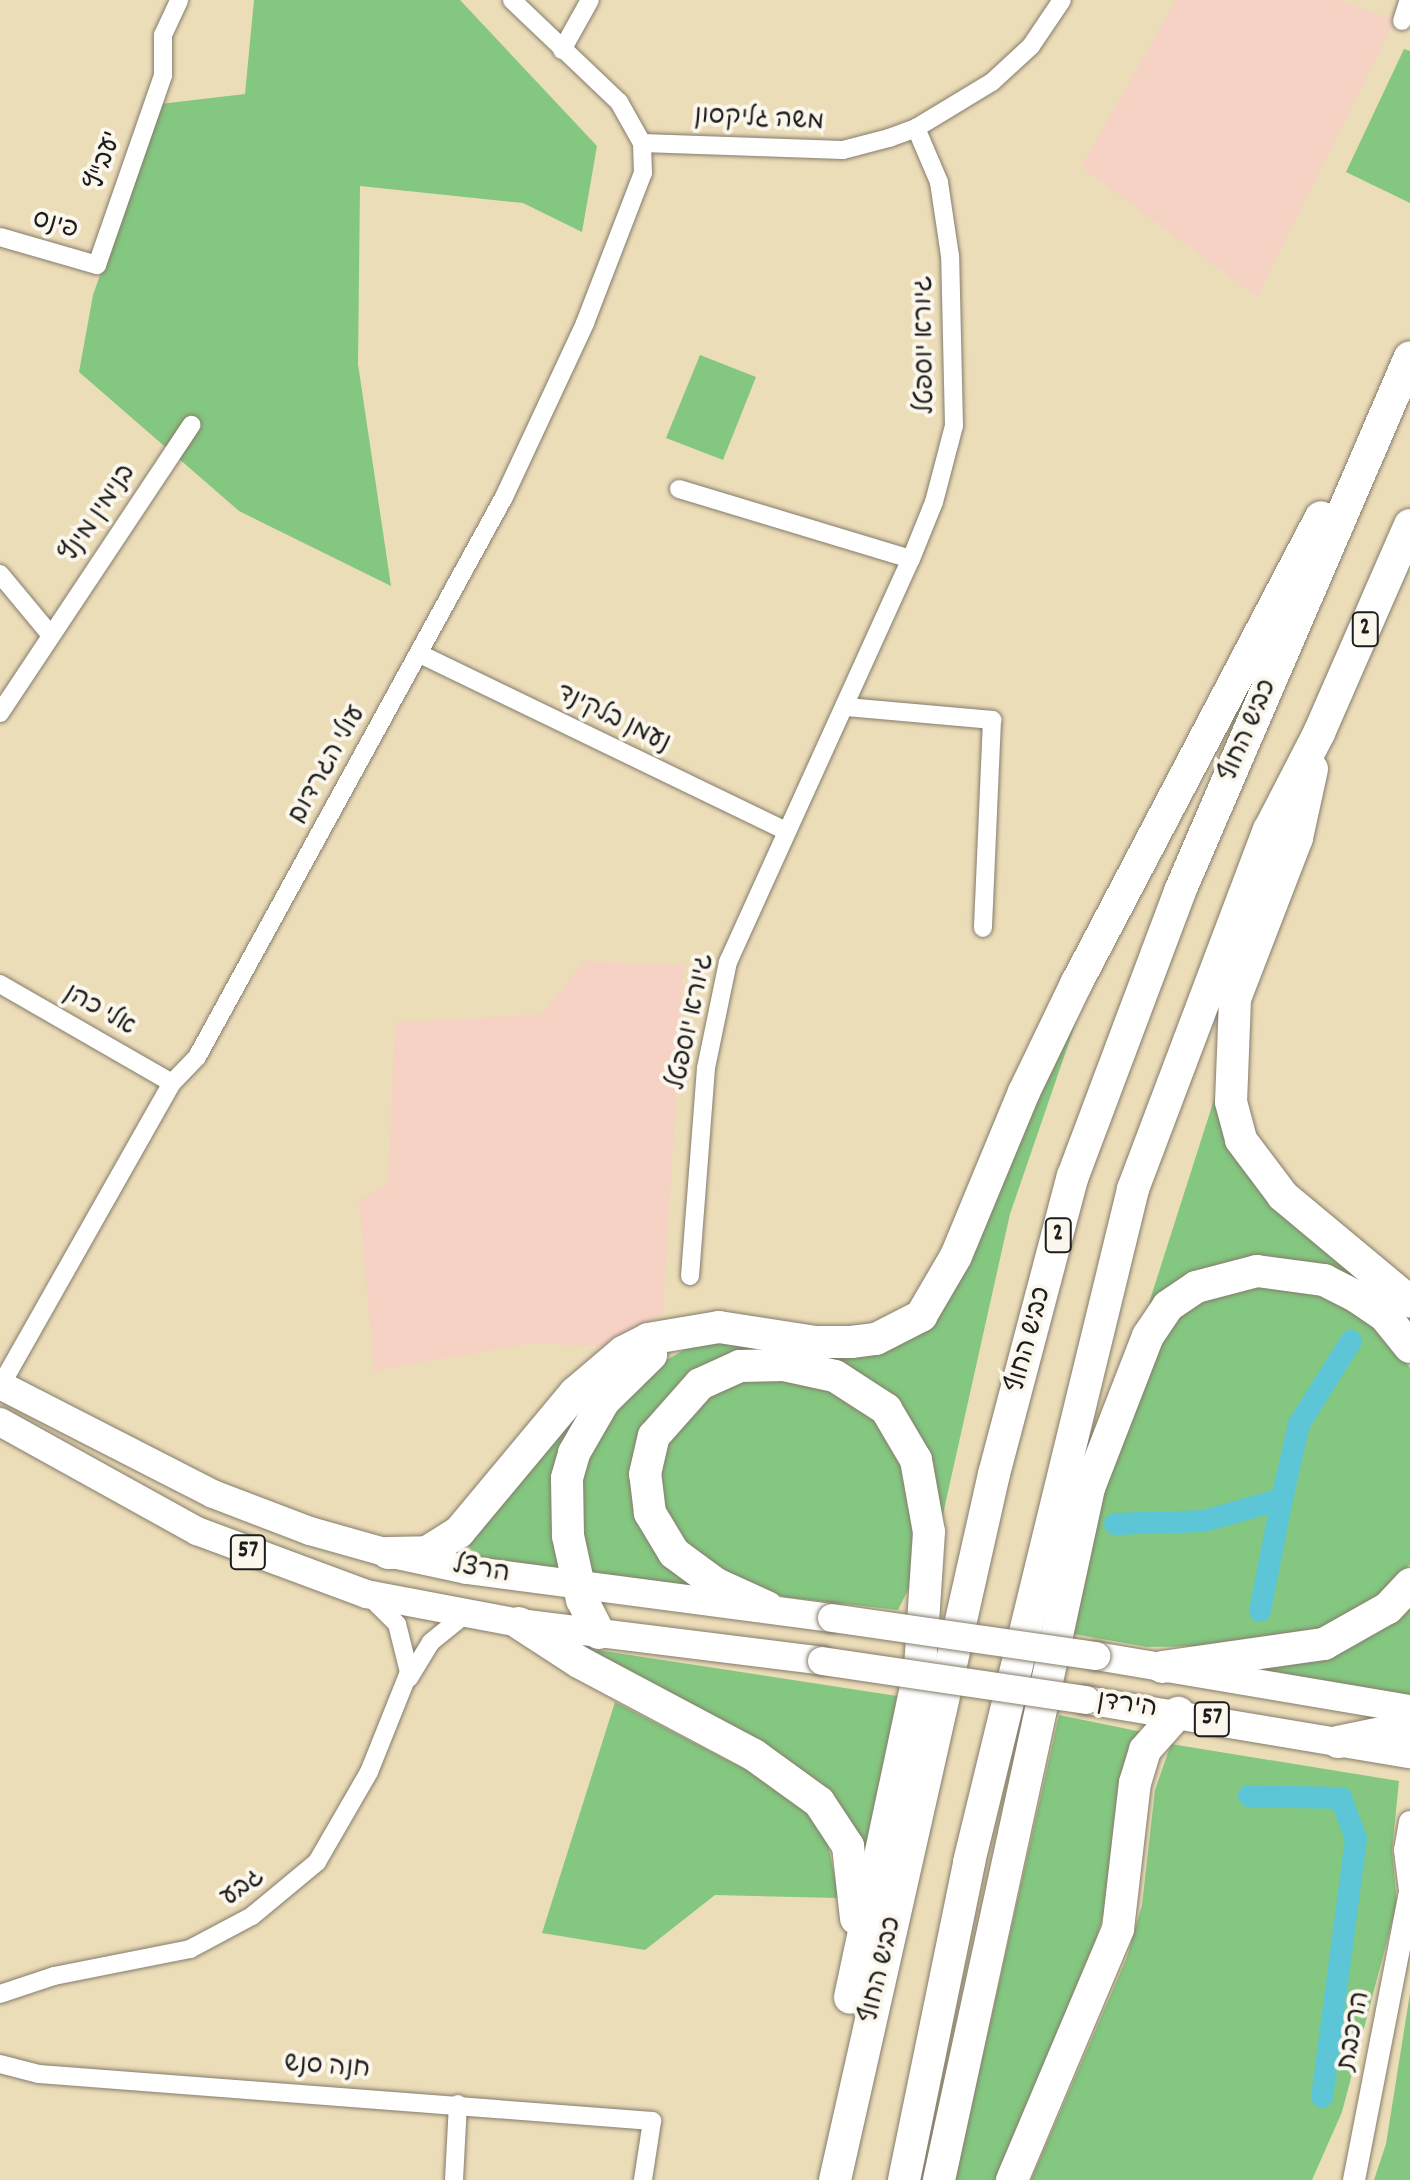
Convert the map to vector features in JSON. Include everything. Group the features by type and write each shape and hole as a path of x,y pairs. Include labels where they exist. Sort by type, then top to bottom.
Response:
{"highway":[{"path":"388,1553 427,1552 459,1532 575,1393 623,1352 684,1330 719,1327 816,1342 864,1341 902,1329 932,1301 1076,984 1410,348"},
{"name":"כביש החוף","path":"838,2168 994,1474 1073,1176 1180,891 1410,357"},
{"name":"2","path":"904,2180 973,1847 1133,1189 1269,830 1319,733 1410,525"},
{"path":"1319,733 1297,838 1235,999 1231,1102 1241,1140 1283,1196 1410,1302"},
{"path":"939,2180 1089,1488 1148,1336 1168,1306 1196,1287 1257,1271 1324,1280 1384,1315 1410,1347"},
{"path":"599,1633 579,1585 564,1507 574,1453 586,1428 643,1360 693,1332 719,1327"},
{"path":"767,1607 716,1584 674,1553 650,1513 645,1474 654,1436 700,1384 740,1366 784,1365 835,1376 886,1409 916,1460 929,1532 920,1668 850,1998"},
{"name":"הרצל","path":"0,1385 213,1494 310,1531 388,1553 579,1585 767,1607 996,1640"},
{"name":"הרצל","path":"0,1422 197,1531 366,1594 519,1623 986,1685"},
{"path":"1162,1667 1324,1644 1388,1608 1410,1584"},
{"path":"519,1623 579,1662 754,1755 819,1802 848,1846 856,1910 838,2168"},
{"name":"הירדן","path":"996,1640 1410,1709"},
{"name":"הירדן","path":"986,1685 1178,1713 1410,1754"},
{"path":"1012,2180 1118,1929 1135,1783 1145,1750 1178,1713"},
{"path":"1338,1742 1410,1727"}],"street":[{"name":"יעב\"ץ","path":"97,265 163,75 163,35 179,0"},
{"path":"512,0 619,102 642,143"},
{"path":"562,50 590,0"},
{"name":"משה גליקסון","path":"642,143 843,150 916,128 992,82 1031,46 1062,0"},
{"path":"1402,21 1409,0"},
{"name":"גיורא יוספטל","path":"690,1276 709,1054 728,962 784,830 847,707 911,559 934,502 954,426 955,313 939,182 916,128"},
{"name":"עולי הגרדום","path":"0,1385 172,1083 197,1057 504,497 585,323 643,173 642,143"},
{"name":"פינס","path":"0,237 97,265"},
{"name":"בנימין מינץ","path":"0,713 49,633 191,425"},
{"path":"679,489 911,559"},
{"path":"0,574 49,633"},
{"name":"נעמן בלקינד","path":"420,654 784,830"},
{"path":"847,707 992,720 983,928"},
{"name":"אלי כהן","path":"0,984 172,1083"},
{"name":"גבע","path":"366,1594 397,1624 409,1672 406,1684"},
{"name":"גבע","path":"0,1994 54,1976 190,1949 252,1916 317,1862 369,1772 406,1684 431,1642 467,1613"},
{"name":"הרכבת","path":"1354,2180 1410,1890 1405,1850 1410,1822"},
{"name":"חנה סנש","path":"0,2064 39,2074 652,2121 643,2180"},
{"path":"454,2180 458,2104"}],"shaded area":[{"path":"1176,0 1337,0 1395,20 1257,297 1081,167"},
{"path":"584,961 684,965 663,1313 604,1347 533,1343 374,1371 359,1201 388,1184 395,1023 542,1014"}],"green space":[{"path":"254,0 460,0 597,146 582,232 523,203 360,186 358,364 391,586 239,511 79,372 93,295 160,104 245,94"},
{"path":"1404,49 1410,51 1410,203 1346,172"},
{"path":"700,355 756,377 723,460 666,438"},
{"path":"1087,990 1010,1214 939,1532 894,1402 738,1356 634,1473 716,1589 591,1577 585,1564 579,1480 597,1434 651,1369 696,1343 720,1339 880,1351 999,1182"},
{"path":"1220,1081 1236,1143 1410,1311 1410,1339 1293,1268 1161,1305 1149,1303"},
{"path":"1290,1285 1351,1307 1393,1345 1410,1368 1410,1564 1380,1598 1320,1633 1255,1645 1147,1647 1068,1633 1103,1488 1159,1342 1177,1317 1202,1298 1230,1288"},
{"path":"766,1378 831,1388 876,1418 904,1464 916,1532 913,1580 898,1610 784,1597 721,1571 672,1529 658,1490 666,1441 708,1394 743,1379"},
{"path":"603,1379 572,1433 570,1577 479,1562 464,1539"},
{"path":"1410,1592 1410,1702 1228,1665 1256,1662"},
{"path":"597,1650 897,1696 865,1872 860,1842 594,1658"},
{"path":"615,1702 748,1771 824,1825 839,1898 715,1895 645,1950 542,1933"},
{"path":"1059,1715 1142,1732 1105,1908 1093,1952 995,2180 955,2180"},
{"path":"1171,1744 1399,1781 1392,1850 1397,1903 1342,2112 1312,2180 1031,2180 1127,1957 1142,1905 1155,1790"},
{"path":"1410,1993 1410,2180 1374,2180 1386,2144"}],"waterway":[{"path":"1115,1524 1204,1521 1282,1499 1299,1424 1351,1341"},
{"path":"1260,1611 1282,1499"},
{"path":"1249,1796 1341,1798 1356,1839 1322,2097"}]}
